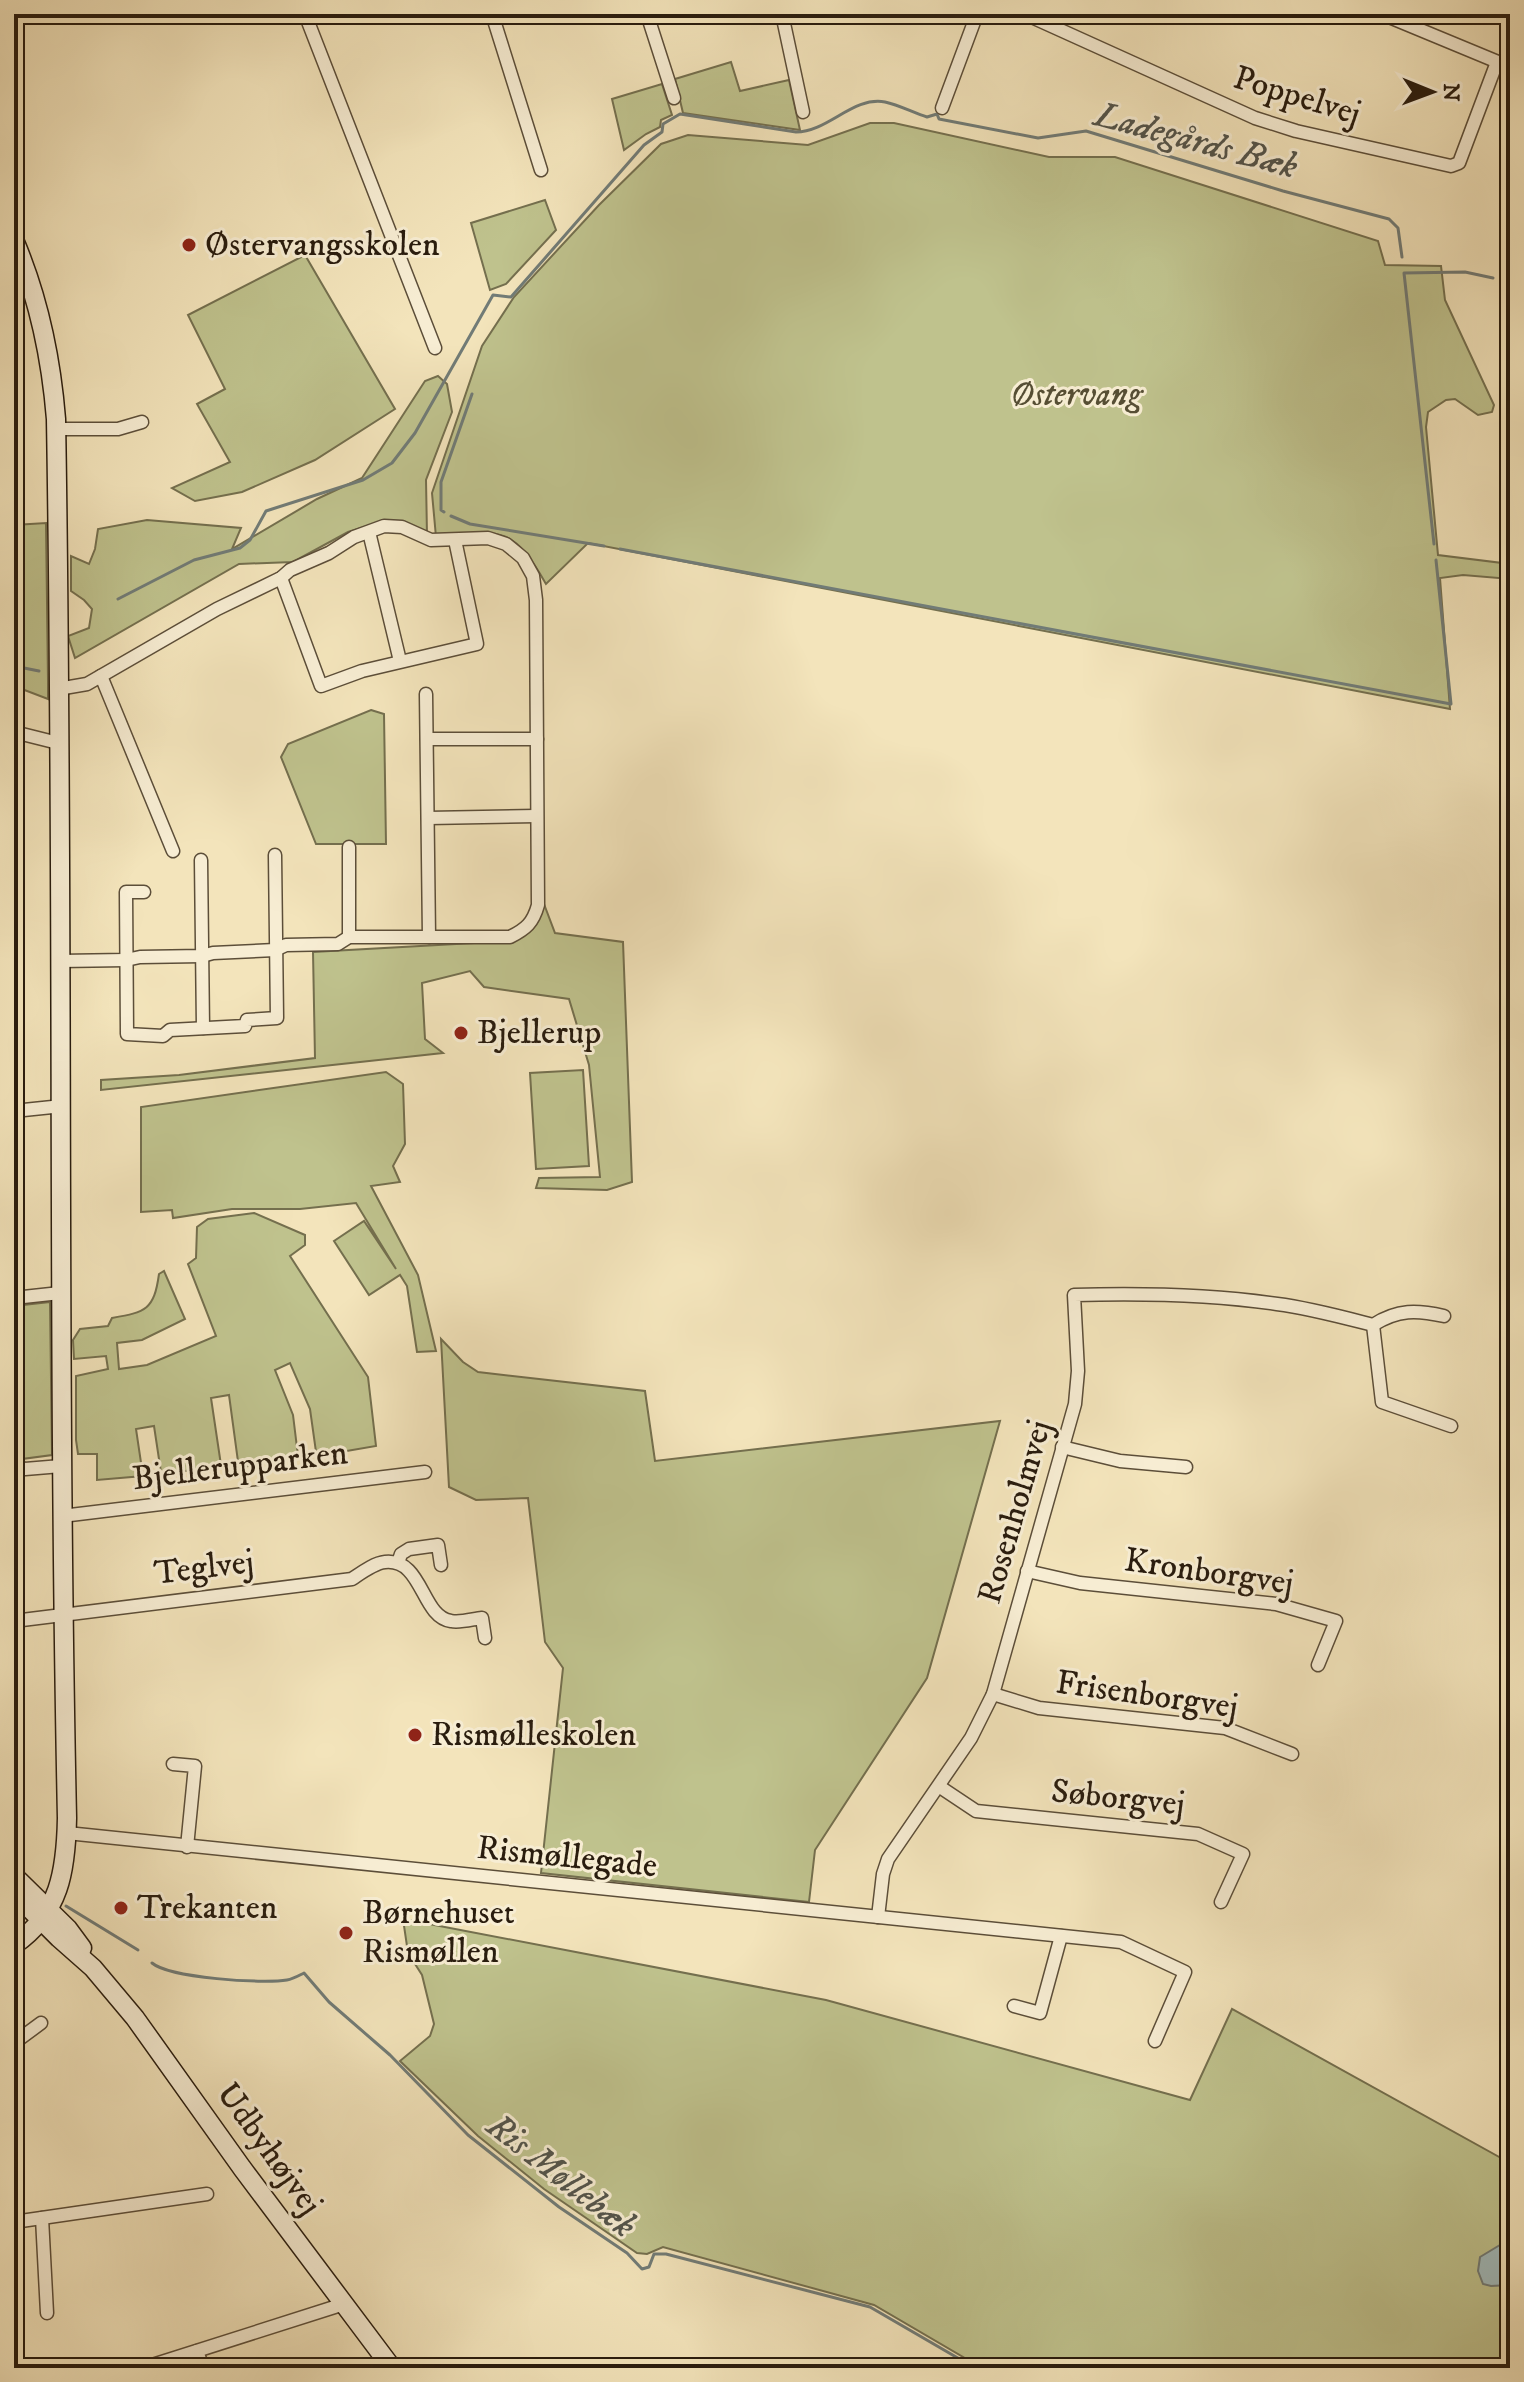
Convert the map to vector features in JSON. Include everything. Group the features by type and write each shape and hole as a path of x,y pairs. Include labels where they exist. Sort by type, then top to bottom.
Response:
{"street":[{"path":"305,14 435,348"},
{"path":"492,14 541,170"},
{"path":"647,14 674,98"},
{"path":"782,14 803,112"},
{"path":"942,108 977,14"},
{"name":"Poppelvej","path":"1025,14 1255,118 1296,131 1451,166 1459,163 1504,64"},
{"path":"1382,14 1504,64"},
{"path":"14,240 33,289 53,383 56,429 62,1106 61,1466 67,1833 64,1859 41,1911 14,1945"},
{"path":"14,292 33,289"},
{"path":"56,429 118,429 142,422"},
{"path":"58,689 87,684 217,609 281,578 290,570 329,553 354,537 384,526 402,527 431,540 488,538 506,544 523,558 533,576 536,600 538,905 534,919 524,930 510,937 349,937 338,944 286,945 275,950 60,961"},
{"path":"369,532 400,661"},
{"path":"281,578 321,686 362,671 477,644 455,540"},
{"path":"101,676 173,851"},
{"path":"426,694 429,937"},
{"path":"14,732 58,743"},
{"path":"427,739 537,739"},
{"path":"428,818 536,816"},
{"path":"349,847 349,937"},
{"path":"144,892 126,892 127,1034 163,1036 170,1030 245,1026 247,1020 277,1018 275,855"},
{"path":"201,860 203,1028"},
{"path":"14,1111 62,1106"},
{"path":"14,1298 60,1293"},
{"name":"Rosenholmvej","path":"878,1917 888,1859 940,1787 971,1738 993,1694 1075,1404 1078,1371 1074,1295 1184,1294 1280,1304 1373,1325"},
{"path":"1444,1316 1418,1311 1387,1316 1373,1325 1382,1402 1451,1426"},
{"path":"1062,1447 1120,1461 1186,1467"},
{"path":"14,1466 25,1469 61,1466"},
{"name":"Bjellerupparken","path":"62,1516 425,1472"},
{"name":"Teglvej","path":"14,1621 352,1579 375,1565 398,1563 401,1554 409,1549 438,1545 441,1565"},
{"path":"398,1563 411,1572 438,1615 450,1622 482,1618 485,1638"},
{"name":"Kronborgvej","path":"1027,1571 1080,1583 1276,1604 1336,1621 1318,1665"},
{"name":"Frisenborgvej","path":"993,1694 1039,1708 1225,1728 1292,1754"},
{"path":"173,1764 195,1766 187,1847"},
{"name":"Søborgvej","path":"940,1787 976,1811 1198,1834 1243,1854 1221,1902"},
{"name":"Rismøllegade","path":"67,1833 1121,1942 1185,1972 1155,2041"},
{"name":"Udbyhøjvej","path":"14,1876 41,1911"},
{"name":"Udbyhøjvej","path":"14,1893 79,1943 93,1968 135,2018 392,2368"},
{"path":"14,1934 41,1911"},
{"path":"1014,2006 1040,2013 1061,1936"},
{"path":"14,2043 41,2023"},
{"path":"14,2222 207,2194"},
{"path":"42,2218 47,2313"},
{"path":"143,2368 344,2304"},
{"path":"197,2351 203,2368"}],"green space":[{"path":"731,62 740,91 789,80 800,130 683,113 675,79"},
{"path":"662,84 672,115 661,120 660,127 624,150 612,99"},
{"name":"Østervang","path":"870,123 894,123 1049,157 1115,157 1378,241 1385,265 1441,266 1445,300 1494,405 1492,412 1478,415 1455,399 1446,400 1428,412 1426,427 1438,555 1510,564 1510,579 1463,575 1440,578 1450,709 588,543 546,584 523,550 502,535 475,533 436,537 432,493 482,346 514,297 599,205 661,144 688,135 808,145"},
{"path":"545,200 556,230 506,284 490,290 471,223"},
{"path":"305,255 395,409 315,460 242,492 195,501 172,488 230,462 197,404 225,389 188,315"},
{"path":"438,376 447,384 452,412 426,480 427,535 387,520 348,532 293,562 239,564 75,658 68,636 89,628 92,609 71,591 71,556 89,564 98,529 147,520 241,528 232,549 317,499 362,478 425,381"},
{"path":"46,523 48,699 14,686 14,525"},
{"path":"371,710 384,714 386,844 316,844 281,757 288,744"},
{"path":"544,904 555,933 623,942 632,1182 607,1190 536,1188 539,1178 600,1177 589,1065 569,999 484,987 470,971 422,983 425,1039 443,1053 101,1090 101,1080 179,1075 315,1058 313,952 512,941 532,926"},
{"path":"583,1070 589,1166 536,1169 530,1073"},
{"path":"386,1072 403,1084 405,1144 393,1166 400,1182 371,1186 418,1275 436,1351 417,1352 407,1286 400,1275 369,1295 334,1241 364,1221 396,1269 356,1203 300,1209 232,1209 173,1218 172,1210 141,1212 141,1107"},
{"path":"254,1213 305,1235 305,1245 290,1256 368,1377 376,1446 317,1459 310,1409 290,1363 275,1370 293,1415 298,1456 239,1469 229,1395 211,1398 221,1465 179,1472 162,1479 154,1426 136,1429 143,1476 97,1480 97,1454 78,1454 76,1376 108,1369 106,1356 74,1359 73,1340 80,1329 108,1326 112,1318 133,1314 146,1307 154,1295 159,1274 164,1271 185,1319 142,1340 117,1343 119,1369 147,1365 216,1336 188,1264 196,1258 197,1227 208,1219"},
{"path":"50,1302 52,1455 14,1460 14,1306"},
{"path":"441,1339 463,1362 478,1372 645,1391 655,1461 1000,1421 927,1678 815,1850 809,1902 541,1873 563,1668 545,1642 528,1498 476,1500 449,1487"},
{"path":"403,1919 826,2000 1190,2100 1232,2009 1510,2163 1510,2368 982,2368 874,2305 663,2247 647,2254 637,2253 544,2189 478,2136 400,2061 430,2036 434,2024 422,1975 408,1953"}],"water":[{"path":"1510,2242 1510,2285 1483,2284 1478,2271 1480,2257"}],"waterway":[{"name":"Ladegårds Bæk","path":"118,599 194,560 240,548 250,540 266,511 363,480 392,463 415,433 493,295 511,297 644,145 662,132 663,124 680,114 796,132 819,126 862,104 885,102 927,117 937,114 939,119 1038,138 1086,131 1283,191 1389,219 1398,228 1402,257"},
{"path":"1434,544 1404,273 1465,272 1493,278"},
{"path":"444,512 441,510 441,482 472,394"},
{"path":"451,516 470,524 604,546"},
{"path":"620,549 1451,704 1436,560"},
{"name":"Ladegårds Bæk","path":"14,666 39,671"},
{"name":"Ris Møllebæk","path":"66,1906 138,1950"},
{"name":"Ris Møllebæk","path":"152,1963 177,1973 238,1980 287,1980 304,1973 329,2002 390,2055 468,2135 559,2207 627,2253 642,2269 649,2267 654,2254 666,2254 870,2307 975,2368"}],"place":[{"name":"Østervangsskolen","path":"189,245"},
{"name":"Bjellerup","path":"461,1033"},
{"name":"Rismølleskolen","path":"415,1735"},
{"name":"Trekanten","path":"121,1908"},
{"name":"Børnehuset Rismøllen","path":"346,1933"}]}
